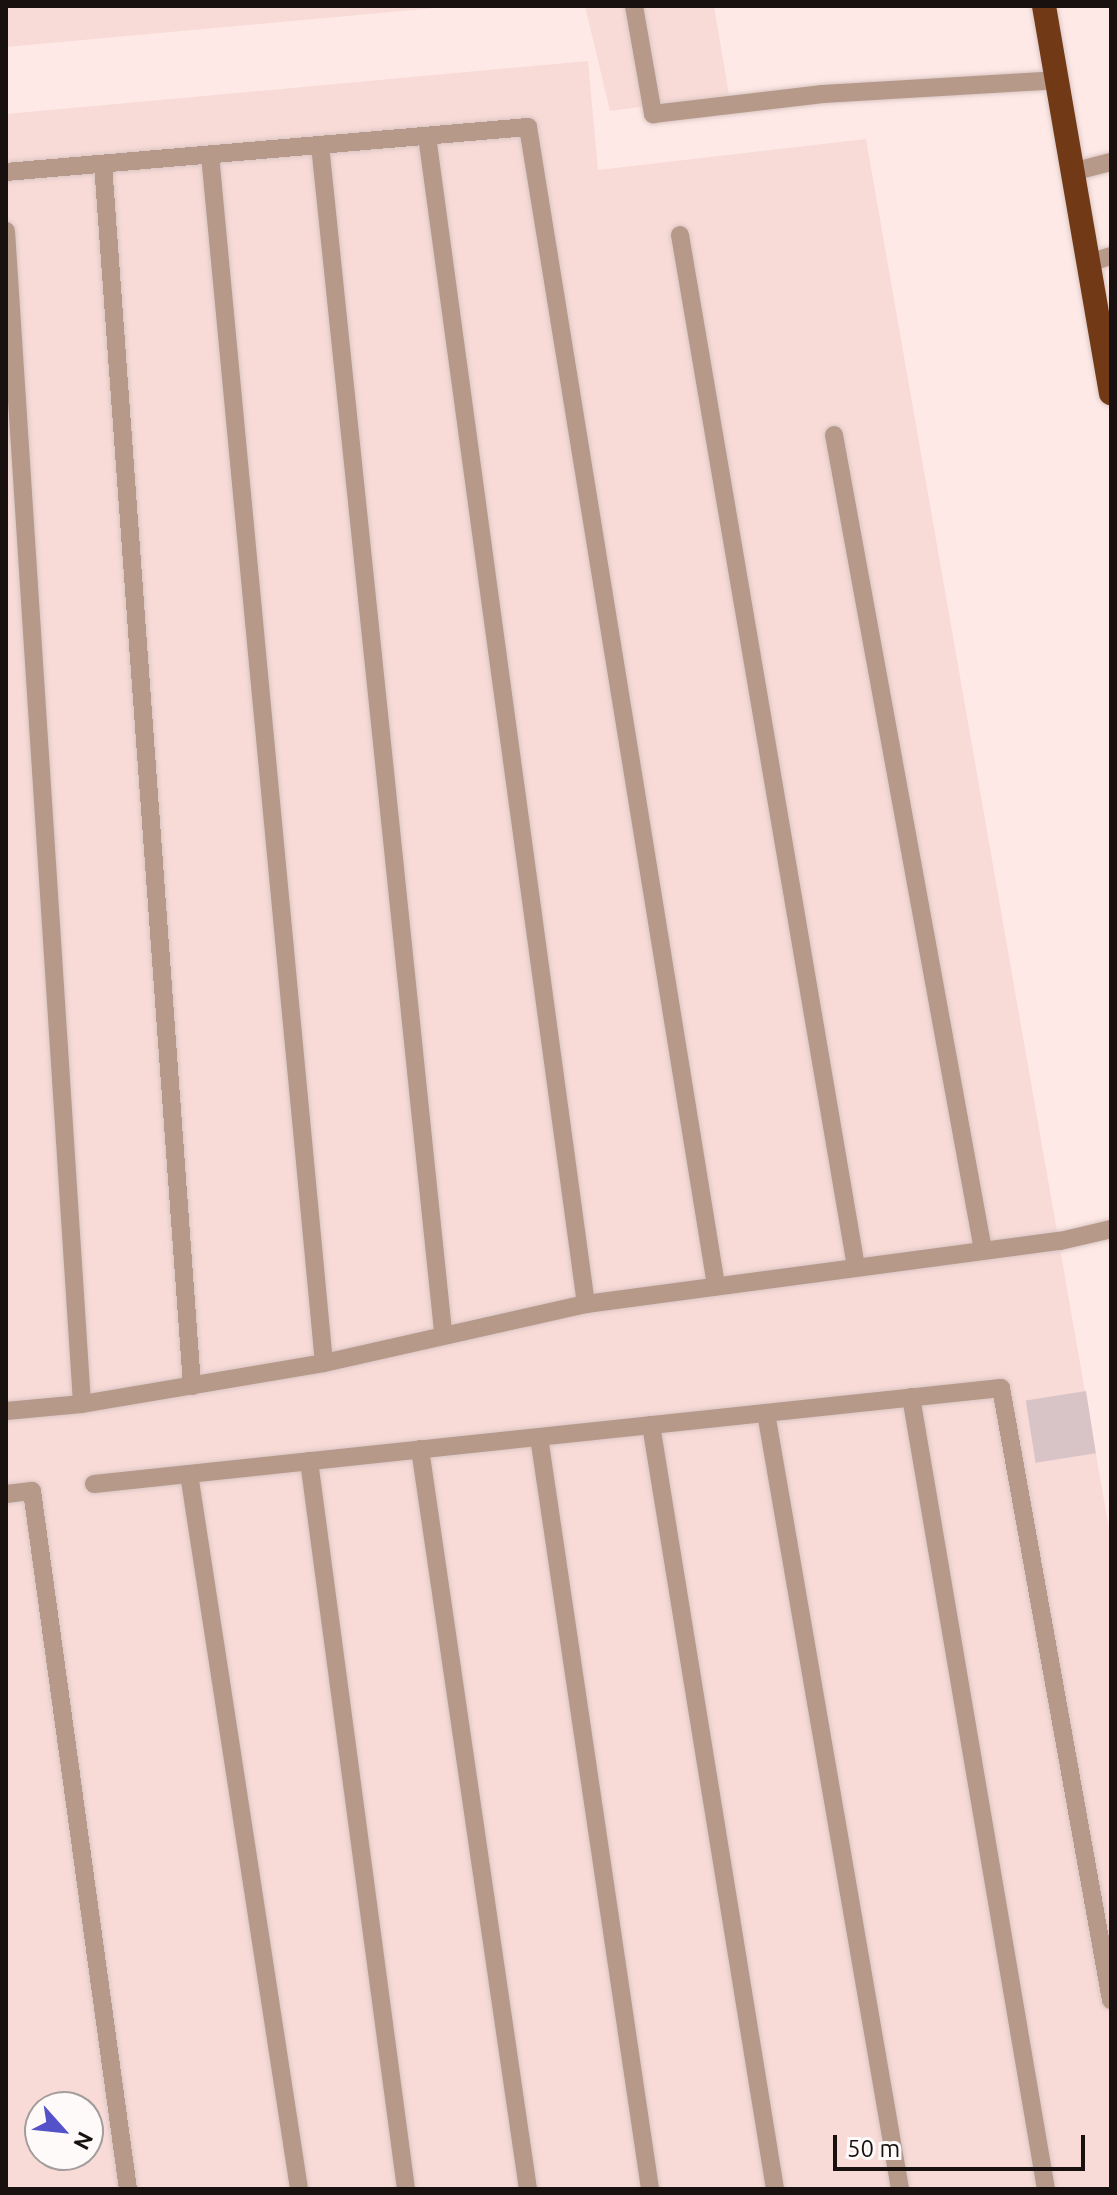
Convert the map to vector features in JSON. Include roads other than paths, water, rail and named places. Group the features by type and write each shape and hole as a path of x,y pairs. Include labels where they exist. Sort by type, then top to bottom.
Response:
{"highway":[{"path":"1044,6 1072,172 1100,260 1111,393"}],"lane":[{"path":"634,6 653,114 823,94 1056,80"},
{"path":"6,172 528,127 716,1285"},
{"path":"427,136 586,1304"},
{"path":"320,145 443,1332"},
{"path":"210,155 324,1363"},
{"path":"1072,172 1111,162"},
{"path":"103,164 192,1386"},
{"path":"6,231 82,1404"},
{"path":"680,235 856,1267"},
{"path":"834,435 983,1250"},
{"path":"6,1411 82,1404 324,1363 443,1332 586,1304 983,1250 1111,1229"},
{"path":"94,1484 1001,1388 1111,2000"},
{"path":"911,1397 1046,2189"},
{"path":"766,1413 900,2189"},
{"path":"651,1425 775,2189"},
{"path":"539,1437 650,2189"},
{"path":"420,1449 528,2189"},
{"path":"309,1461 406,2189"},
{"path":"189,1474 299,2189"},
{"path":"6,1494 32,1491 128,2189"}]}
